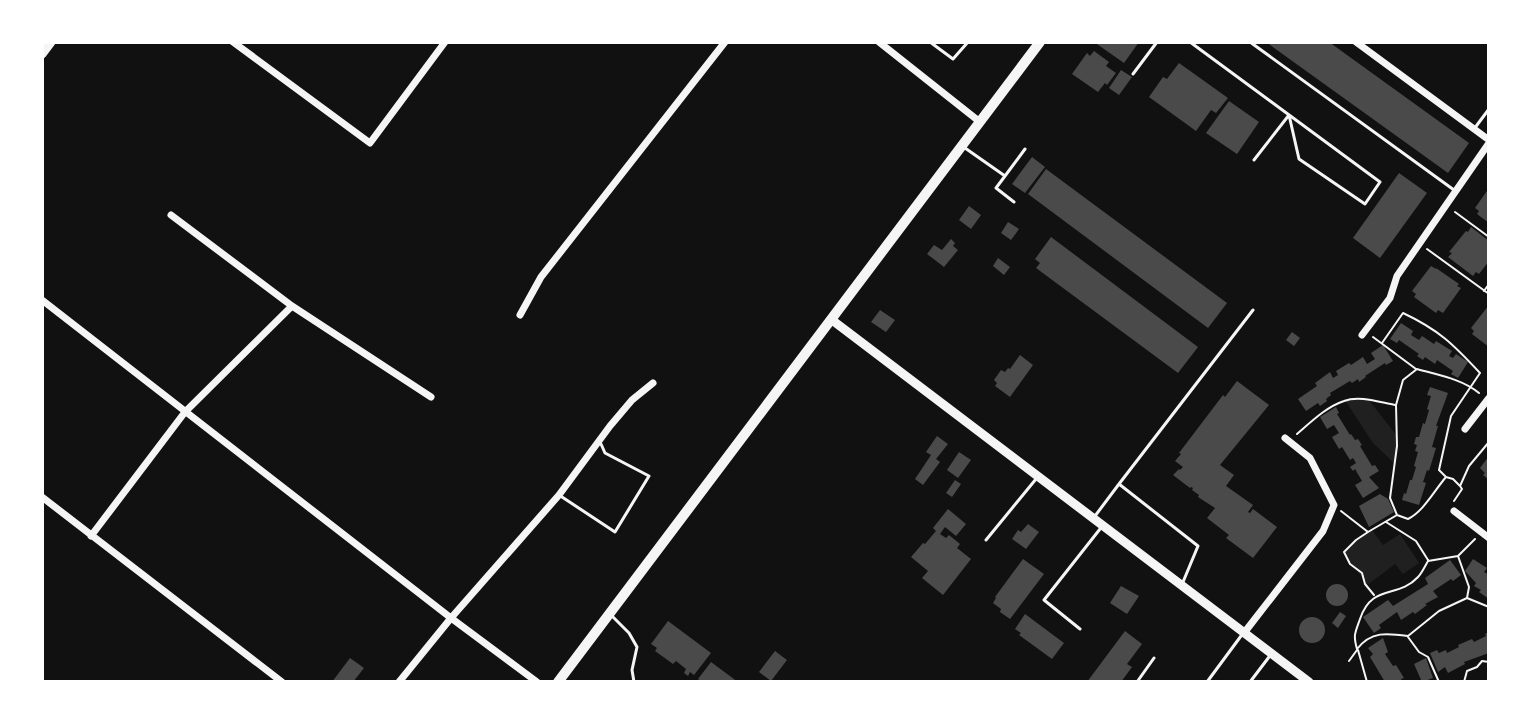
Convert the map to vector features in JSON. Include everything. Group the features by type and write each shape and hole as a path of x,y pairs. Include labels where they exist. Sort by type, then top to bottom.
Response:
{"main road":[{"path":"558,682 980,122 1034,44"}],"street":[{"path":"42,54 51,42"},
{"path":"233,42 370,143 445,42"},
{"path":"520,315 541,277 725,42"},
{"path":"879,42 980,122"},
{"path":"1356,42 1489,141 1397,276 1390,298 1364,333"},
{"path":"171,215 292,306 431,397"},
{"path":"42,300 537,682"},
{"path":"91,536 185,412 292,306"},
{"path":"832,320 1309,682"},
{"path":"399,682 559,495 632,400 653,383"},
{"path":"1465,429 1488,399"},
{"path":"1244,633 1323,531 1334,505 1310,458 1287,440"},
{"path":"42,497 282,682"},
{"path":"1454,511 1489,538"}],"lane":[{"path":"930,42 953,59 968,42"},
{"path":"1133,74 1157,42"},
{"path":"1190,42 1380,182 1365,204 1299,159 1289,115"},
{"path":"1250,42 1456,191"},
{"path":"1474,129 1489,109"},
{"path":"1254,160 1289,115"},
{"path":"962,145 1005,176"},
{"path":"1014,202 996,188 1025,149"},
{"path":"1093,518 1253,310"},
{"path":"559,495 615,532 649,476 605,453 599,441"},
{"path":"986,540 1038,476"},
{"path":"1119,484 1198,546 1182,586"},
{"path":"1080,629 1044,600 1103,526"},
{"path":"609,614 629,633 637,647 632,670 634,682"},
{"path":"1207,682 1244,633"},
{"path":"1250,682 1272,654"},
{"path":"1137,682 1154,658"}],"path":[{"path":"1446,205 1489,237"},
{"path":"1419,243 1489,294"},
{"path":"1484,291 1489,284"},
{"path":"1382,343 1403,313 1451,342 1480,373 1451,416 1439,470 1460,486"},
{"path":"1364,333 1417,369 1472,387 1488,399"},
{"path":"1417,369 1403,380 1396,405 1397,446 1390,498 1397,515 1408,519 1417,515 1446,477"},
{"path":"1287,440 1316,417 1345,400 1368,399 1396,405"},
{"path":"1454,511 1450,507 1462,489 1460,486 1469,466 1489,442"},
{"path":"1334,505 1368,532"},
{"path":"1374,596 1365,584 1362,573 1350,564 1344,552 1356,540 1397,515"},
{"path":"1386,521 1416,541 1428,561"},
{"path":"1428,561 1458,556 1481,532"},
{"path":"1458,556 1469,587 1467,598"},
{"path":"1367,682 1354,637 1363,610 1374,596 1401,588 1418,578 1428,561"},
{"path":"1408,636 1439,611 1467,598 1489,607"},
{"path":"1349,661 1364,640 1386,632 1408,636 1419,652 1428,657 1439,682"},
{"path":"1464,682 1467,671 1482,661 1489,662"}],"shaded area":[{"path":"1368,399 1397,436 1395,464 1373,443 1345,400"},
{"path":"1372,530 1383,545 1400,534 1419,563 1403,574 1395,564 1366,586 1344,552"}],"building":[{"path":"1094,42 1139,42 1124,63"},
{"path":"1266,42 1329,42 1469,143 1448,173"},
{"path":"1094,51 1109,62 1106,66 1116,73 1098,92 1072,74 1087,53 1090,56"},
{"path":"1179,63 1228,98 1216,113 1211,110 1196,131 1149,97 1163,77 1167,79"},
{"path":"1121,70 1132,77 1119,95 1109,88"},
{"path":"1229,101 1259,122 1237,154 1206,133"},
{"path":"1032,157 1045,167 1025,193 1012,184"},
{"path":"1046,169 1227,303 1208,328 1028,194"},
{"path":"1399,173 1427,193 1380,258 1353,238"},
{"path":"1489,188 1489,223 1477,214 1479,211 1475,208"},
{"path":"969,206 981,215 971,229 959,220"},
{"path":"1008,222 1019,229 1011,240 1001,233"},
{"path":"1471,227 1489,241 1489,261 1479,274 1476,272 1473,276 1448,257"},
{"path":"1051,237 1198,347 1178,373 1036,268 1040,263 1035,259"},
{"path":"951,239 958,250 944,267 927,254 934,245 942,250"},
{"path":"998,258 1010,267 1004,275 993,266"},
{"path":"1431,266 1461,288 1443,313 1438,310 1436,313 1414,297 1416,294 1412,291"},
{"path":"1489,305 1489,347 1472,334 1474,331 1471,328"},
{"path":"880,310 895,320 886,332 871,322"},
{"path":"1401,323 1413,331 1411,335 1419,340 1422,336 1434,344 1436,341 1452,351 1449,356 1453,358 1456,354 1468,362 1458,378 1437,360 1435,364 1425,357 1423,360 1399,340 1397,343 1390,339"},
{"path":"1292,332 1300,338 1294,346 1286,340"},
{"path":"1383,345 1393,361 1385,363 1359,382 1358,379 1352,383 1350,381 1330,393 1327,401 1320,406 1318,403 1306,411 1298,399 1317,386 1315,383 1330,372 1333,378 1338,375 1336,371 1363,357 1367,364 1375,359 1371,353"},
{"path":"1020,355 1033,365 1010,397 995,386 997,383 994,380 1001,370 1005,372 1010,369"},
{"path":"1237,381 1269,405 1220,465 1234,475 1226,486 1253,505 1248,512 1253,509 1277,527 1253,558 1226,538 1229,535 1207,518 1215,508 1173,475 1183,467 1175,461 1179,453"},
{"path":"1430,387 1448,393 1436,426 1432,447 1436,448 1423,482 1426,483 1419,505 1402,500 1416,467 1418,452 1414,444 1429,410 1431,396 1427,395"},
{"path":"1336,407 1350,435 1358,439 1372,466 1375,465 1379,471 1369,477 1379,488 1363,498 1355,485 1362,481 1355,469 1353,471 1350,467 1356,463 1353,458 1350,460 1342,447 1339,449 1332,437 1339,433 1334,425 1327,429 1320,417"},
{"path":"937,436 948,444 936,459 940,462 923,485 915,479 931,455 926,452"},
{"path":"959,452 971,460 958,478 947,470"},
{"path":"1489,456 1489,480 1480,468"},
{"path":"955,480 961,484 952,497 946,493"},
{"path":"1380,494 1388,499 1394,512 1369,527 1359,506"},
{"path":"948,509 966,524 956,536 945,527 940,534 946,538 949,535 960,544 957,548 971,559 943,595 922,578 928,571 911,557 936,531 933,528"},
{"path":"1028,524 1039,532 1026,549 1012,539 1018,530 1021,532"},
{"path":"1023,559 1044,574 1010,619 993,603"},
{"path":"1473,559 1487,568 1484,572 1489,575 1489,599 1479,592 1481,590 1474,586 1476,583 1465,571"},
{"path":"1450,560 1461,575 1433,591 1438,597 1415,614 1413,612 1401,620 1397,612 1379,625 1381,628 1374,633 1363,617 1388,600 1393,606 1428,584 1425,578"},
{"path":"1337,584 1345,587 1348,595 1345,603 1337,606 1329,603 1326,595 1329,587"},
{"path":"1121,586 1139,596 1127,614 1110,603"},
{"path":"1340,612 1346,616 1338,628 1332,623"},
{"path":"1025,614 1064,643 1052,659 1015,629"},
{"path":"1312,617 1321,621 1325,630 1321,639 1312,643 1303,639 1299,630 1303,621"},
{"path":"668,621 711,653 694,675 690,672 688,676 684,673 686,669 676,661 673,664 655,651 657,648 651,644"},
{"path":"1125,631 1142,644 1127,664 1132,667 1121,682 1087,682"},
{"path":"1489,632 1489,653 1464,662 1448,673 1445,667 1438,672 1430,653 1446,650 1447,653"},
{"path":"1383,638 1388,652 1385,654 1404,678 1402,682 1385,682 1370,657 1373,654 1368,648"},
{"path":"775,651 787,660 771,681 759,672"},
{"path":"350,658 364,668 353,682 332,682"},
{"path":"1426,658 1433,678 1422,682 1414,664"},
{"path":"711,662 738,682 702,682 698,679"}]}
